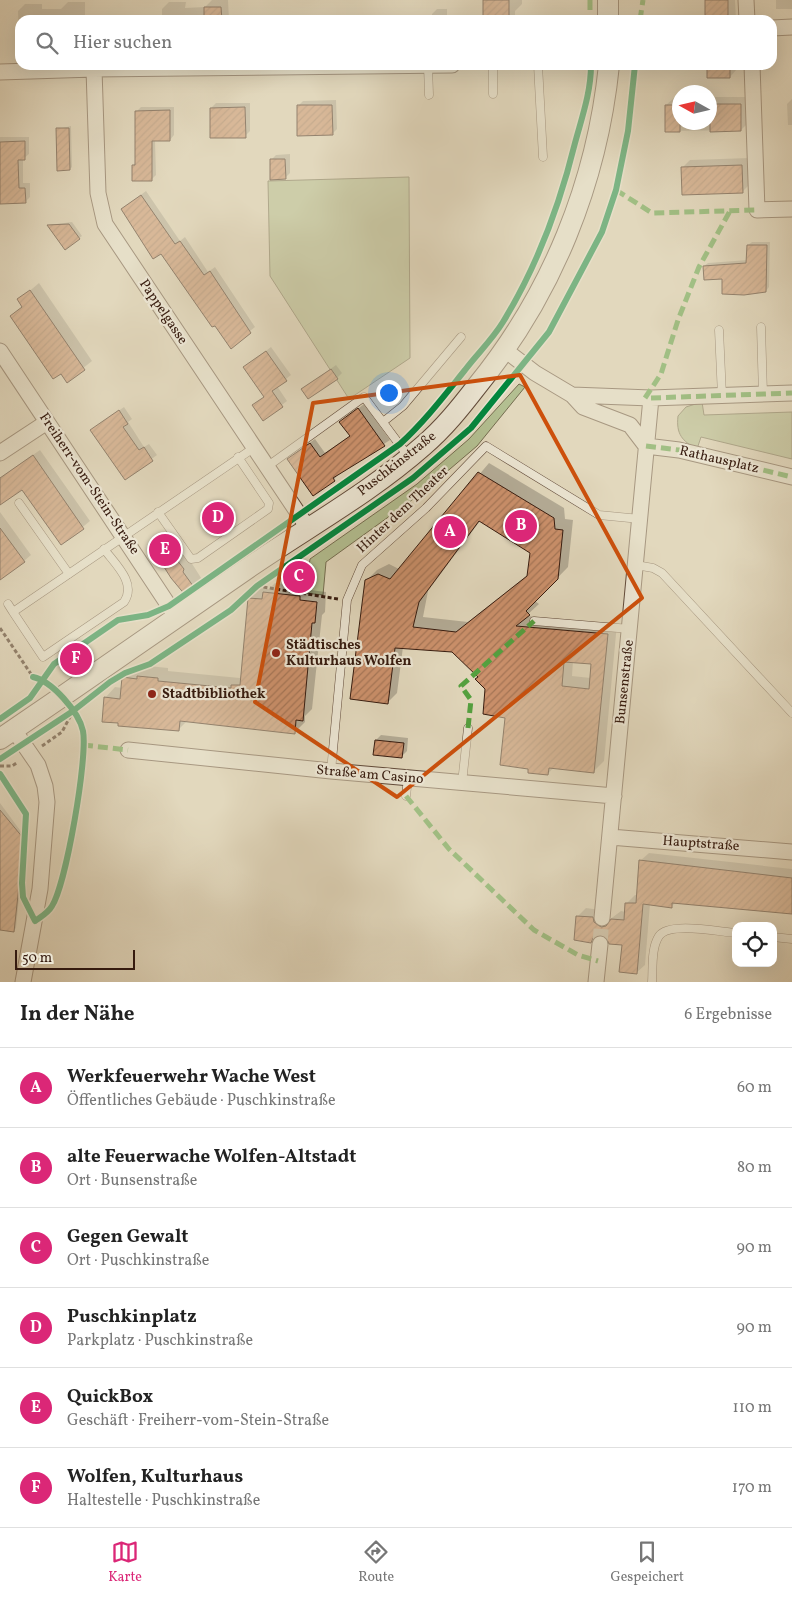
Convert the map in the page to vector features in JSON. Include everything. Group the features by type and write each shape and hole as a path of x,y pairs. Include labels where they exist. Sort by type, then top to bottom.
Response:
{"street":[{"path":"608,0 608,15"},
{"path":"746,0 747,15"},
{"path":"777,28 792,27"},
{"path":"0,72 63,70"},
{"name":"Pappelgasse","path":"94,70 98,193 105,224 308,528"},
{"name":"Puschkinstraße","path":"7,734 409,458 452,419 505,350 542,292 567,237 593,153 606,93 608,70"},
{"path":"752,70 757,210 792,209"},
{"path":"505,350 535,373 572,395 583,407 630,425 646,446"},
{"name":"Freiherr-vom-Stein-Straße","path":"0,352 124,535 177,618"},
{"path":"572,395 651,398 792,393"},
{"name":"Bunsenstraße","path":"602,918 651,398"},
{"path":"0,453 47,422"},
{"name":"Rathausplatz","path":"646,446 679,450 792,477"},
{"path":"7,734 38,765 45,786 47,802 40,889 23,982"},
{"name":"Straße am Casino","path":"128,750 331,771 614,796"},
{"name":"Hauptstraße","path":"610,837 792,852"},
{"path":"596,982 600,944"}],"lane":[{"path":"428,70 429,95"},
{"path":"493,70 493,94"},
{"path":"538,70 543,157"},
{"path":"760,327 763,394"},
{"path":"719,330 722,396"},
{"path":"383,422 403,406 461,337"},
{"path":"268,466 364,397 409,458"},
{"path":"13,612 255,446"},
{"name":"Hinter dem Theater","path":"331,771 347,600 362,565 426,508 486,446 599,514 640,519"},
{"path":"158,512 191,559 198,558 268,509 269,503 238,457"},
{"path":"19,502 69,574"},
{"path":"8,604 43,656 124,602 129,595 130,585 104,549"},
{"path":"636,565 653,568 662,573 792,713"},
{"path":"534,621 630,629"},
{"path":"462,783 468,728"},
{"path":"406,796 408,778"},
{"path":"652,982 656,945 660,934 671,928 732,933"},
{"path":"777,937 792,939"}],"path":[{"path":"257,586 297,591 303,595 347,600"},
{"path":"0,628 33,678"},
{"path":"56,720 73,711"}],"highlighted area":[{"path":"520,375 642,598 397,797 255,702 313,403"}],"green space":[{"path":"409,177 410,358 349,399 270,276 268,181"},
{"path":"519,384 525,387 477,446 423,492 326,562 323,595 305,593 310,559 417,484 469,439"},
{"path":"702,402 704,415 792,412 792,459 701,437 697,449 692,446 684,440 679,432 678,416 686,407"}],"building":[{"path":"483,0 509,0 509,15 483,15"},
{"path":"705,0 728,0 728,15 705,15"},
{"path":"204,7 221,7 222,15 204,15"},
{"path":"707,70 730,70 730,78 707,78"},
{"path":"717,104 741,104 741,131 710,132 710,130 717,130"},
{"path":"297,105 332,105 333,135 297,136"},
{"path":"665,105 672,105 672,130 680,130 680,132 665,132"},
{"path":"245,107 246,138 210,138 210,108"},
{"path":"170,110 170,141 152,141 152,181 132,181 132,165 135,165 135,111"},
{"path":"56,128 69,128 70,170 57,171"},
{"path":"25,141 25,160 18,160 19,188 25,188 26,203 0,204 0,142"},
{"path":"270,159 285,159 286,179 270,180"},
{"path":"742,165 743,193 682,195 681,167"},
{"path":"141,195 175,244 180,241 204,275 210,271 251,333 231,349 215,326 212,327 161,254 153,259 121,209"},
{"path":"69,224 80,239 65,250 47,225"},
{"path":"747,245 767,245 766,292 744,295 722,294 722,279 704,280 703,266 746,263"},
{"path":"30,290 85,370 67,383 61,374 53,379 10,316 22,307 17,299"},
{"path":"266,351 287,381 272,391 283,407 263,421 252,405 264,397 243,367"},
{"path":"331,369 338,379 308,399 301,389"},
{"path":"358,408 385,446 333,478 335,481 313,496 287,459 310,443 320,457 350,436 339,422"},
{"path":"119,410 128,424 123,427 139,450 144,447 153,461 125,480 90,430"},
{"path":"33,455 84,529 61,545 22,490 0,505 0,478"},
{"path":"478,472 554,518 555,529 563,530 558,579 526,611 530,615 516,626 608,634 594,773 549,768 548,775 528,773 528,769 500,765 505,718 483,714 485,689 475,679 478,677 452,652 395,648 388,704 350,699 365,580 378,574 390,579","holes":["479,521 530,553 527,576 456,632 413,627 419,602","564,662 591,664 589,689 562,686"]},
{"path":"0,528 25,562 0,580"},
{"path":"162,541 184,569 183,572 196,590 186,596 171,578 152,548"},
{"name":"Städtisches Kulturhaus Wolfen","path":"263,592 300,596 300,600 317,602 315,623 312,623 303,721 296,720 295,734 180,721 179,731 118,726 118,723 102,722 104,697 120,699 122,677 137,679 137,676 158,678 158,681 231,688 231,685 240,685 248,598 262,599"},
{"path":"375,740 404,743 402,758 373,755"},
{"path":"0,810 24,839 14,932 0,930"},
{"path":"639,860 792,878 792,914 672,903 672,908 643,904 637,974 619,972 622,945 609,944 606,937 600,935 593,938 591,943 574,940 576,916 593,917 594,922 601,927 606,926 611,919 624,920 625,903 636,903"}],"tunnel":[{"path":"600,944 602,918"}],"marked path":[{"path":"590,0 590,15"},
{"path":"641,15 643,0"},
{"path":"616,190 652,213 757,210"},
{"path":"645,398 661,374 678,320 699,267 730,211"},
{"path":"651,398 792,393"},
{"path":"646,446 679,450 792,477"},
{"path":"468,728 471,700 461,686 534,621"},
{"path":"83,745 128,750"},
{"path":"406,796 449,849 534,930 578,955 598,961"}],"cycle path":[{"path":"0,719 30,698 54,664 118,620 148,615 169,606 400,444 426,417 499,329 526,280 546,235 562,189 586,104 590,70"},
{"path":"0,759 73,711 110,682 125,673 150,664 231,610 257,586 413,478 471,428 549,332 602,232 616,190 628,131 634,70"},
{"path":"0,774 26,814 22,883 23,897 35,921 47,913 58,893 75,820 84,745 83,731 80,723 64,698 48,684 33,677"}],"place":[{"name":"Puschkinplatz","path":"218,518"},
{"name":"alte Feuerwache Wolfen-Altstadt","path":"521,526"},
{"name":"Werkfeuerwehr Wache West","path":"450,532"},
{"name":"QuickBox","path":"165,550"},
{"name":"Gegen Gewalt","path":"299,577"},
{"name":"Städtisches Kulturhaus Wolfen","path":"276,653"},
{"name":"Wolfen, Kulturhaus","path":"76,659"},
{"name":"Stadtbibliothek","path":"152,694"}]}
